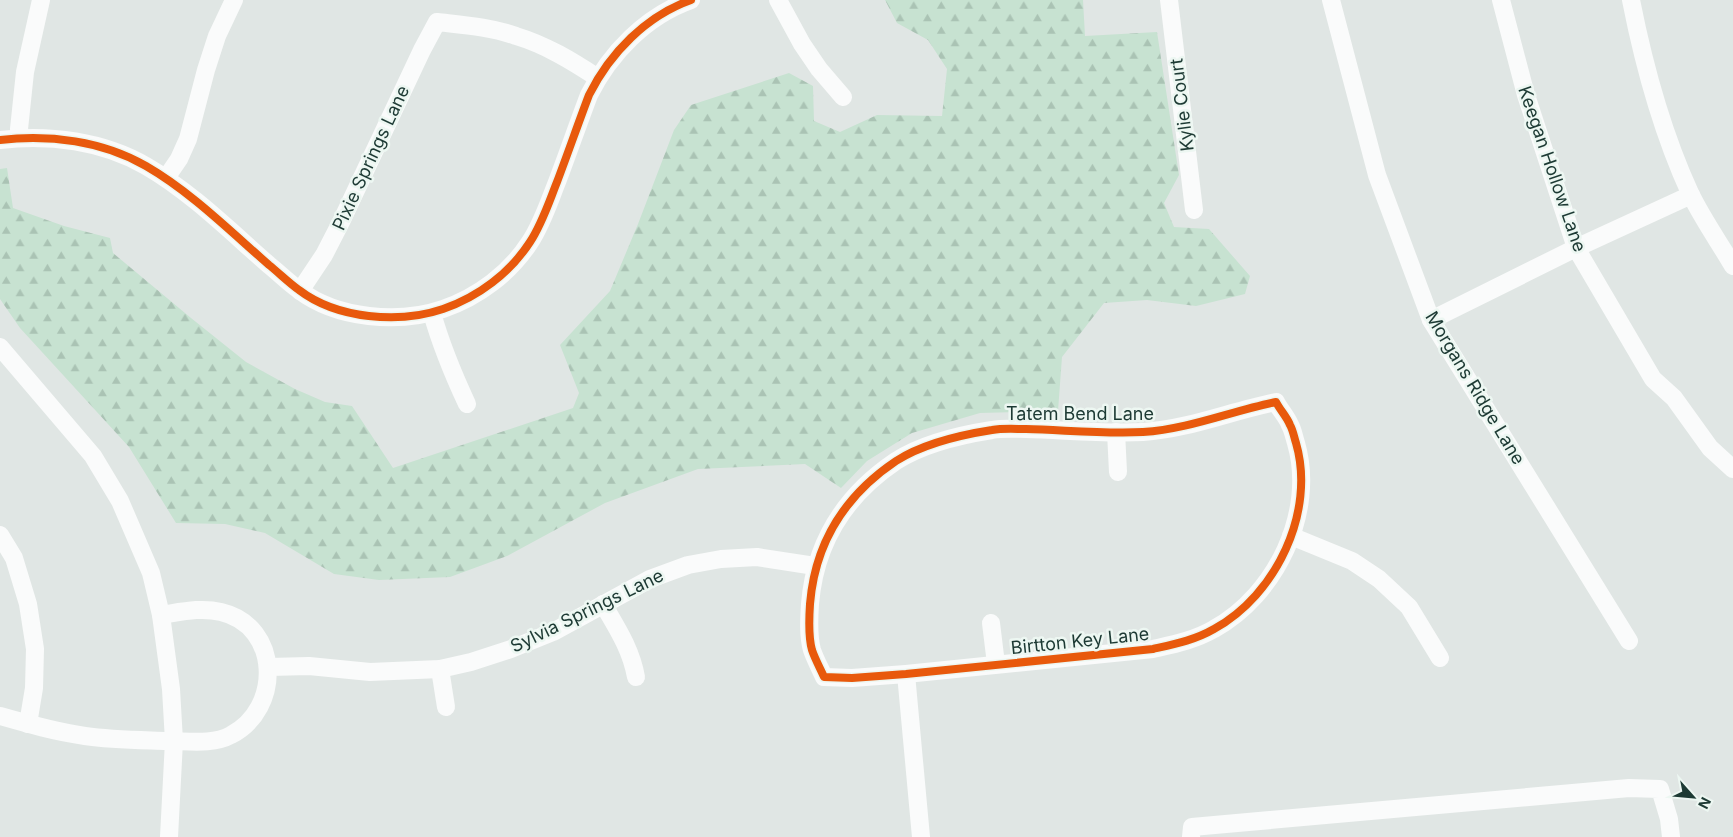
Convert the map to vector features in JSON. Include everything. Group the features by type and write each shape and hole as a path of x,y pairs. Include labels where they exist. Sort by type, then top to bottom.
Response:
{"street":[{"path":"21,138 19,129 24,72 41,0"},
{"path":"166,178 179,159 188,139 217,36 234,0"},
{"path":"0,140 42,138 78,142 114,152 144,165 166,178 207,211 300,291 324,304 352,313 380,318 409,317 432,313 459,304 490,285 513,265 531,241 544,214 589,95 598,78 627,41 654,19 691,0"},
{"path":"778,0 802,44 819,69 843,97"},
{"name":"Kylie Court","path":"1169,0 1194,210"},
{"name":"Morgans Ridge Lane","path":"1330,0 1377,175 1431,320 1629,641"},
{"name":"Keegan Hollow Lane","path":"1501,0 1526,95 1576,248 1652,379 1674,398 1710,448 1733,470"},
{"path":"1631,0 1652,92 1670,143 1691,195 1733,266"},
{"name":"Pixie Springs Lane","path":"300,291 324,255 341,222 437,22 516,35 550,49 598,78"},
{"path":"1431,320 1576,248 1691,195"},
{"path":"432,313 438,338 467,404"},
{"path":"0,348 93,456 120,501 138,539 151,573 161,615 171,689 174,741 169,837"},
{"name":"Tatem Bend Lane","path":"824,678 812,649 809,618 811,586 816,566 834,524 851,500 873,478 897,460 928,445 994,429 1144,432 1214,419 1248,408 1276,402"},
{"name":"Birtton Key Lane","path":"824,678 906,674 1153,650 1190,641 1216,628 1252,600 1281,558 1291,536 1299,498 1301,473 1298,450 1290,425 1276,402"},
{"path":"1116,432 1118,472"},
{"path":"0,534 14,558 28,604 35,649 34,688 28,724"},
{"path":"1291,536 1352,561 1379,579 1409,607 1440,658"},
{"name":"Sylvia Springs Lane","path":"269,667 309,666 370,672 440,669 471,662 511,649 553,632 650,579 688,565 713,560 757,557 816,566"},
{"path":"603,604 625,641 633,661 636,677"},
{"path":"0,716 85,736 174,741 213,741 231,736 245,726 258,709 267,690 269,667 265,651 254,633 242,621 223,612 203,609 161,615"},
{"path":"991,623 996,664"},
{"path":"440,669 446,707"},
{"path":"906,674 921,837"},
{"path":"1191,832 1629,788 1660,789 1669,819 1671,837"}],"green space":[{"path":"885,0 1083,0 1085,36 1157,32 1179,175 1164,203 1174,227 1209,229 1250,276 1245,294 1196,306 1147,300 1104,303 1062,357 1058,411 980,413 912,433 867,461 841,488 805,464 698,469 605,503 507,556 450,577 379,580 334,574 265,533 225,524 176,523 129,447 20,328 0,299 0,169 7,168 13,208 64,226 110,238 113,253 246,362 295,389 325,402 352,406 393,468 573,408 579,393 560,345 610,291 674,130 691,105 789,73 813,86 814,121 840,132 877,115 942,116 947,69 928,40 897,23"}],"cycle path":[{"path":"0,140 37,138 75,141 94,145 129,157 163,176 179,188 210,212 299,290 314,300 350,313 369,316 388,317 426,314 469,298 492,283 513,264 534,235 542,220 589,95 607,65 644,26 675,7 691,0"},
{"path":"1276,402 1292,429 1301,469 1300,496 1295,523 1286,549 1256,595 1236,614 1214,629 1192,639 1153,649 906,674 852,678 824,677 812,650 809,633 810,604 818,561 835,523 847,506 861,490 896,461 930,445 967,434 992,430 1143,432 1193,424 1276,402"}]}
